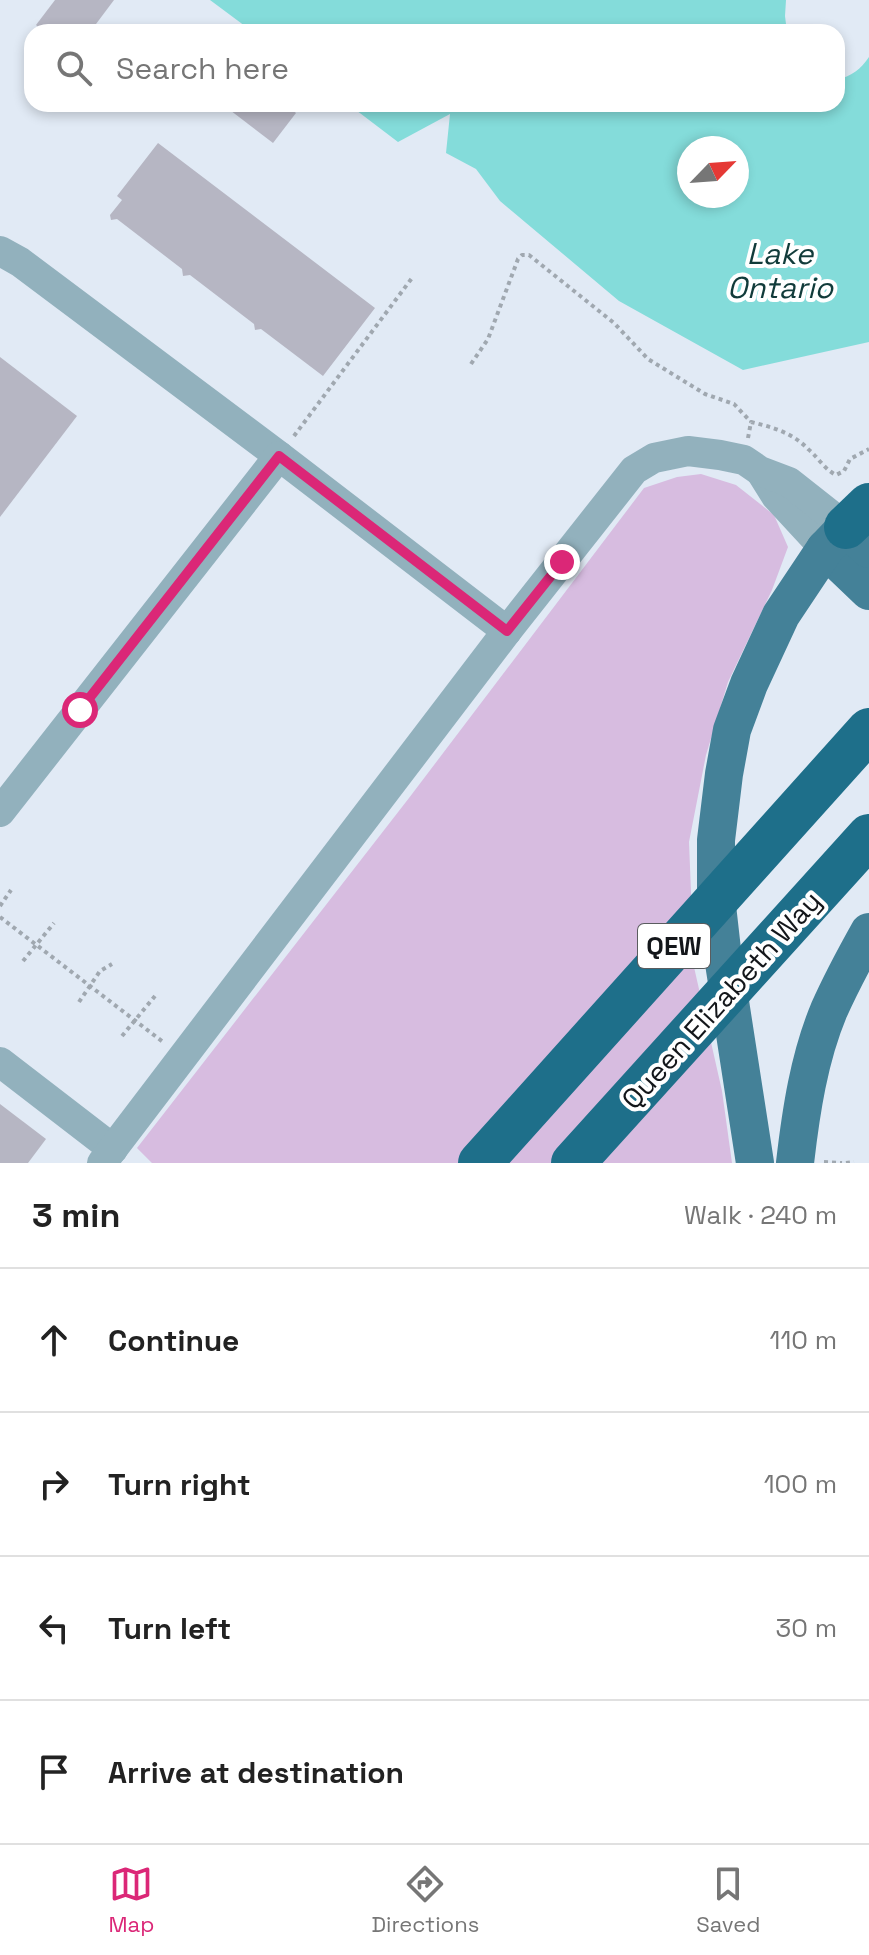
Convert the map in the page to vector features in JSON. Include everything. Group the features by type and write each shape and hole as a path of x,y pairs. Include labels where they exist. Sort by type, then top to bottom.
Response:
{"highway":[{"name":"QEW","path":"480,1163 869,730"},
{"name":"Queen Elizabeth Way","path":"573,1163 869,836"}],"main road":[{"path":"852,532 869,591"},
{"path":"755,1163 716,897 716,840 724,774 732,730 781,615 852,532"},
{"path":"795,1163 803,1105 815,1052 828,1012 869,932"}],"lane":[{"path":"0,251 20,262 279,456 507,631"},
{"path":"0,1062 107,1156 507,631 634,470 654,458 688,451 752,465 789,482 852,532"},
{"path":"0,812 279,456"}],"path":[{"path":"471,364 488,339 517,261 522,255 529,255 614,323 648,359 705,394 734,404 751,422 779,429 806,446 830,472 836,475 844,471 850,459 869,449"},
{"path":"279,456 412,278"},
{"path":"751,422 752,465"},
{"path":"0,906 11,890"},
{"path":"0,917 183,1057"},
{"path":"23,961 54,923"},
{"path":"79,1002 100,971 112,964"},
{"path":"122,1036 155,996"},
{"path":"818,1163 854,1162"}],"shaded area":[{"path":"701,474 736,485 774,515 788,547 772,590 728,682 706,755 689,842 694,967 722,1091 732,1163 152,1163 137,1148 409,798 644,488 677,477"}],"water":[{"path":"210,0 786,0 786,24 242,24"},
{"name":"Lake Ontario","path":"869,57 869,342 743,370 619,301 500,201 476,169 446,153 450,114 398,142 359,112 845,112 845,77"}],"building":[{"path":"55,0 114,0 96,24 37,24"},
{"path":"232,112 295,112 273,143"},
{"path":"158,143 375,308 323,376 261,329 255,330 254,324 190,275 183,276 182,269 117,219 111,220 110,215 122,200 117,196"},
{"path":"0,357 77,416 0,517"},
{"path":"0,1104 46,1139 28,1163 0,1163"}],"route":[{"path":"80,710 279,456 507,631 562,562"}]}
